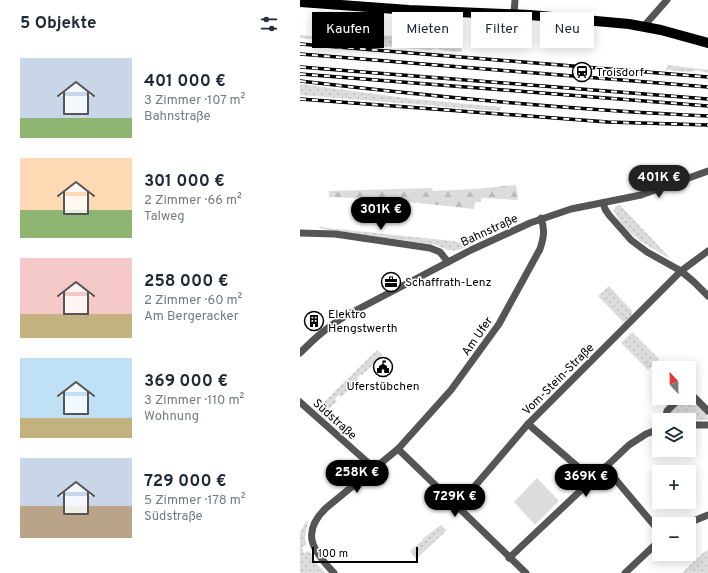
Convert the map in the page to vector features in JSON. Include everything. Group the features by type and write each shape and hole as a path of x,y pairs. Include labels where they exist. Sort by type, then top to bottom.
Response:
{"main road":[{"path":"300,2 409,10 471,12"},
{"path":"532,16 644,26 708,43"}],"street":[{"path":"514,12 516,0"},
{"path":"644,26 667,0"},
{"name":"Bahnstraße","path":"300,353 316,336 328,327 448,262 500,236 541,218 571,209 641,196 708,171"},
{"path":"603,203 609,215 631,240 647,252 681,271 708,296"},
{"name":"Am Ufer","path":"334,573 322,560 312,545 310,535 312,524 317,516 398,449 451,390 481,350 502,320 540,249 545,231 541,218"},
{"path":"300,233 335,234 430,248 440,252 448,262"},
{"name":"Vom-Stein-Straße","path":"457,507 528,424 681,271 708,251"},
{"path":"696,399 708,411"},
{"name":"Südstraße","path":"300,402 374,468"},
{"path":"667,413 673,405"},
{"path":"528,424 592,479"},
{"path":"696,425 708,425"},
{"path":"509,558 633,442 652,432"},
{"path":"398,449 526,573"},
{"path":"605,467 652,523"},
{"path":"696,520 708,515"},
{"path":"625,573 652,548"}],"green space":[{"path":"300,35 312,36 312,39 300,38"},
{"path":"384,35 392,36 392,47 384,46"},
{"path":"405,48 462,48 461,52 437,49 430,50"},
{"path":"667,65 708,70 708,73 697,70 686,72 666,70"},
{"path":"300,84 413,99 501,107 500,111 300,95"},
{"path":"516,185 517,200 482,198 481,202 475,202 474,209 382,199 329,197 329,191 432,188 433,191"},
{"path":"620,205 671,259 631,234 614,211 615,207"},
{"path":"319,226 453,241 462,243 466,247 448,250 431,244 321,229"},
{"path":"609,286 632,311 632,315 624,323 598,296"},
{"path":"632,332 659,359 657,361 652,361 652,366 648,370 621,343"},
{"path":"377,350 383,355 357,378 358,380 341,397 339,395 335,399 337,401 328,410 331,413 326,419 316,410"},
{"path":"696,403 707,413 708,420 696,420 696,413 670,413 677,405 696,405"},
{"path":"537,478 559,501 535,525 514,502"},
{"path":"306,521 308,522 305,537 306,545 302,547 304,553 309,551 325,573 300,573 300,533"},
{"path":"441,525 446,530 445,532 416,559 410,551 423,540 422,539"},
{"path":"708,550 708,573 682,573 696,561 704,552"}],"railway":[{"path":"300,44 708,77"},
{"path":"300,54 708,87"},
{"path":"300,67 708,99"},
{"path":"300,74 708,106"},
{"path":"300,81 504,102 708,116"},
{"path":"300,99 608,122 708,125"}],"place":[{"name":"Troisdorf","path":"582,72"},
{"name":"Schaffrath-Lenz","path":"391,282"},
{"name":"Elektro Hengstwerth","path":"314,321"},
{"name":"Uferstübchen","path":"383,367"}]}
